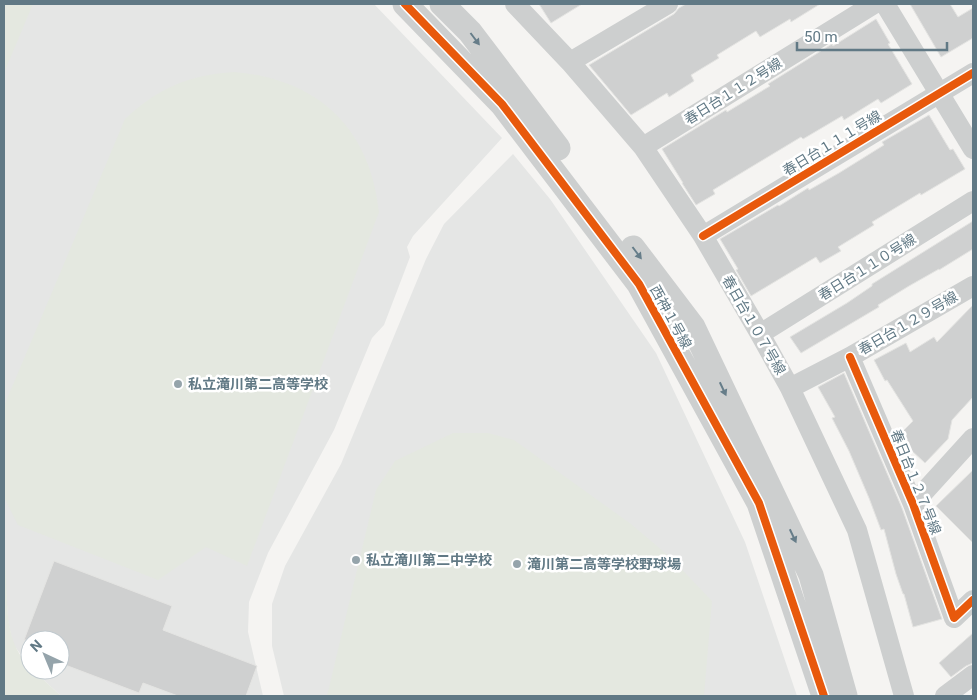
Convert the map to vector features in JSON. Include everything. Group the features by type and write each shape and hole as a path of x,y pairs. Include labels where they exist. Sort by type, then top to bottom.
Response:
{"street":[{"name":"西神１号線","path":"405,4 502,104 639,284 759,503 824,696"},
{"name":"西神１号線","path":"442,4 470,32 693,327 811,574 845,696"},
{"name":"春日台１０７号線","path":"515,4 570,62 643,147 704,236 760,334 790,388 857,530 904,696"},
{"path":"570,62 668,4"},
{"name":"春日台１１２号線","path":"643,147 874,4"},
{"path":"885,4 973,149"},
{"name":"春日台１１１号線","path":"704,236 973,73"},
{"name":"春日台１１０号線","path":"760,334 973,201"},
{"name":"春日台１２９号線","path":"790,388 850,357 973,286"},
{"name":"春日台１２７号線","path":"850,357 914,504 954,618 973,600"},
{"path":"914,504 973,438"},
{"path":"945,696 973,675"}],"shaded area":[{"name":"私立滝川第二高等学校","path":"4,4 374,4 502,138 413,236 407,247 410,257 384,325 372,338 334,430 268,553 249,602 248,632 263,696 61,696 44,680 70,680 70,630 20,630 20,653 13,644 8,621 4,558"},
{"path":"4,4 33,4 4,73"},
{"path":"234,72 264,77 291,85 314,97 335,113 351,133 364,156 374,182 379,212 247,566 206,547 158,580 18,525 4,497 4,406 125,119 150,99 175,85 203,76"},
{"name":"私立滝川第二高等学校","path":"513,154 550,199 656,353 745,542 797,696 284,696 272,646 272,604 285,566 341,464 426,259 444,224"},
{"name":"滝川第二高等学校野球場","path":"453,433 488,433 514,440 631,524 670,557 712,601 704,696 327,696 376,490 395,461"},
{"path":"4,558 8,616 14,643 20,654 20,680 44,680 61,696 4,696"}],"building":[{"path":"539,4 582,4 551,23"},
{"path":"686,4 820,4 791,22 790,19 760,37 756,31 717,55 719,58 691,75 694,81 669,97 667,93 631,115 589,65 674,14"},
{"path":"910,4 950,4 958,17 973,8 973,38 941,57"},
{"path":"876,19 890,43 888,44 912,84 881,103 878,99 844,120 842,116 803,139 801,137 713,190 715,194 696,205 662,149 770,86 768,84"},
{"path":"929,115 950,150 953,149 965,169 872,222 874,225 838,247 841,251 820,263 816,257 751,296 720,239 808,188 809,190 839,173 884,145 882,142"},
{"path":"973,221 973,249 801,353 790,337 847,303 872,286 872,284"},
{"path":"973,305 973,397 952,420 948,439 925,463 897,437 913,421 887,380 885,381 874,360 906,343 910,352 934,337 937,342"},
{"path":"844,373 902,508 942,619 913,627 884,529 881,530 849,451 832,418 835,417 818,387"},
{"path":"973,470 973,543 936,506"},
{"path":"54,561 172,606 163,630 257,666 246,696 178,696 143,683 139,693 70,667 70,630 28,630"},
{"path":"973,633 973,663 951,677 939,663"}],"cycle path":[{"path":"405,4 502,104 639,284 759,503 824,696"},
{"path":"703,236 973,73"},
{"path":"850,357 913,504 954,618 973,600"}],"place":[{"name":"私立滝川第二高等学校","path":"178,384"},
{"name":"私立滝川第二中学校","path":"356,560"},
{"name":"滝川第二高等学校野球場","path":"517,564"}]}
